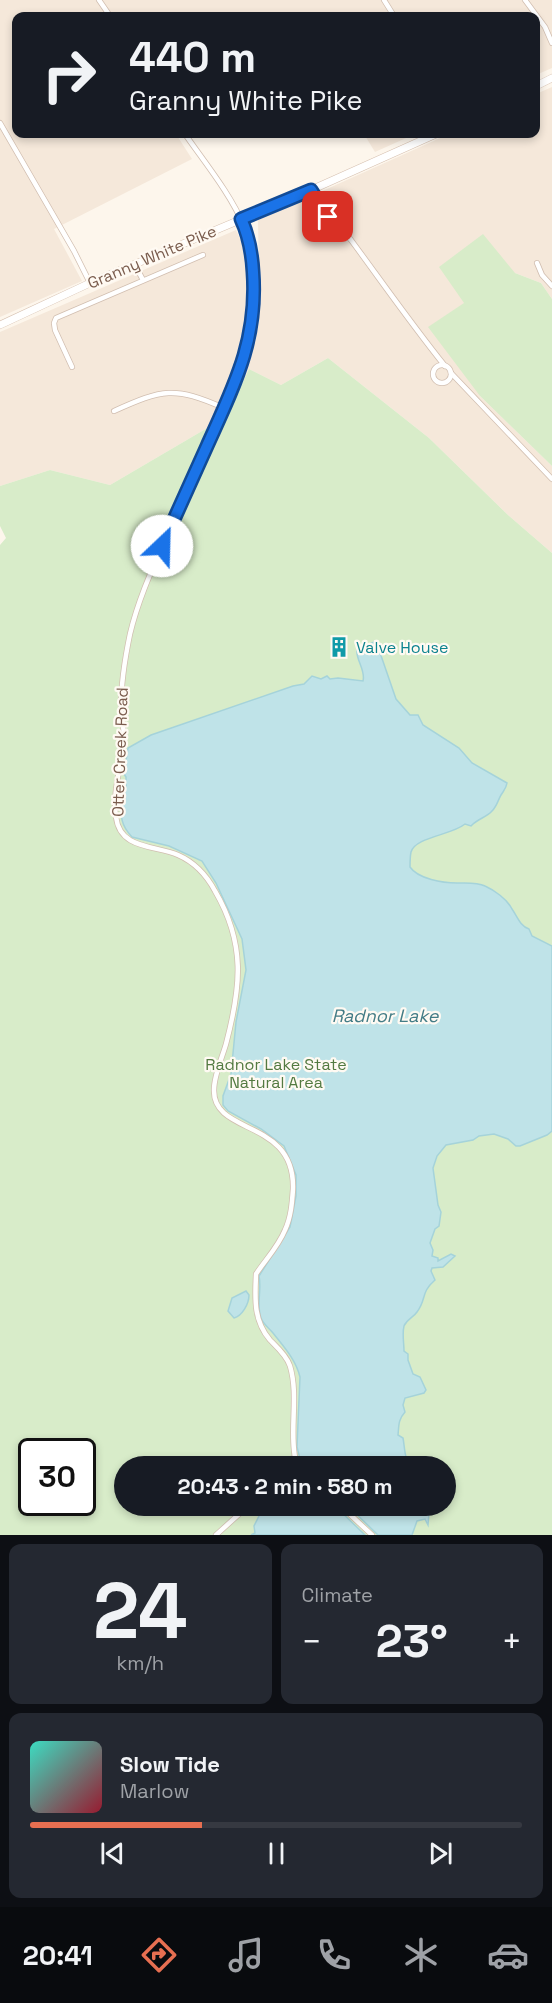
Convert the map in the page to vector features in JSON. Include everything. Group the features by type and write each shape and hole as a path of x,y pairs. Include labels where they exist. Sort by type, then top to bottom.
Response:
{"main road":[{"name":"Granny White Pike","path":"0,325 90,283 311,190 427,138"}],"street":[{"path":"540,20 552,43"},
{"path":"1,126 74,251 90,283"},
{"name":"Otter Creek Road","path":"188,138 241,219 248,239 253,268 253,316 246,355 150,575 133,624 122,685 121,711 124,737 116,817 120,829 131,842 180,856 193,864 215,891 234,935 239,971 230,1027 214,1091 218,1105 226,1116 262,1133 279,1147 288,1161 293,1177 289,1222 279,1244 256,1274 257,1286 254,1301 261,1328 290,1365 293,1386 295,1456"},
{"path":"311,190 322,210 346,235 445,366 552,479"},
{"path":"72,367 55,330 56,318 203,255"},
{"path":"537,263 542,275 552,286"},
{"path":"135,265 143,280"},
{"path":"445,366 435,368 432,373 434,379 438,383 444,383 449,379 451,373"},
{"path":"114,411 149,396 172,392 193,395 224,408"},
{"path":"216,1535 237,1516"},
{"path":"352,1516 372,1535"}],"shaded area":[{"path":"0,0 552,0 552,68 540,73 540,12 12,12 12,138 179,138 192,159 54,229 82,281 0,317"},
{"path":"552,87 552,299 541,283 515,273 464,303 480,396 552,466 552,553 508,515 429,438 328,358 281,385 249,369 226,417 110,485 50,470 0,486 0,332 236,230 246,252 249,276 259,281 258,220 440,138 540,138 540,92"},
{"path":"366,138 406,138 375,152"}],"green space":[{"path":"483,234 515,273 541,283 552,299 552,466 480,396 428,327 464,303 439,267"},
{"name":"Radnor Lake State Natural Area","path":"328,358 429,438 508,515 552,553 552,1535 0,1535 0,545 6,538 0,526 0,486 50,470 110,485 226,417 249,369 281,385"}],"water":[{"name":"Radnor Lake","path":"374,642 377,644 396,699 410,715 418,715 423,725 459,748 472,763 507,783 495,807 487,815 471,826 465,824 452,831 426,839 414,847 411,852 410,867 419,875 431,880 475,883 489,888 507,902 532,936 552,946 552,1131 520,1146 494,1134 479,1136 473,1140 446,1145 437,1156 433,1168 441,1212 439,1226 435,1229 430,1243 433,1250 432,1256 438,1258 438,1261 451,1254 455,1256 443,1267 432,1268 435,1280 425,1292 417,1312 404,1326 404,1351 408,1354 413,1374 420,1377 426,1390 424,1393 405,1398 403,1405 405,1412 399,1423 398,1435 403,1438 406,1456 299,1456 297,1447 300,1377 289,1354 262,1320 259,1308 259,1276 290,1227 296,1196 296,1175 284,1146 261,1129 228,1111 223,1105 223,1096 231,1074 236,1022 246,970 242,939 216,883 202,861 169,846 132,837 127,831 121,815 122,790 126,787 124,774 128,748 151,735 304,684 312,676 321,679 327,676 330,679 363,681 357,649"},
{"path":"246,1291 249,1298 246,1306 240,1315 234,1318 228,1311 232,1298"},
{"path":"259,1516 345,1516 365,1535 251,1535 255,1533 254,1526"},
{"path":"358,1516 429,1516 428,1525 425,1519 417,1521 412,1535 378,1535"}],"place":[{"name":"Valve House","path":"339,647"}],"route":[{"path":"162,546 246,355 254,301 251,252 241,219 311,190 328,217"}]}
